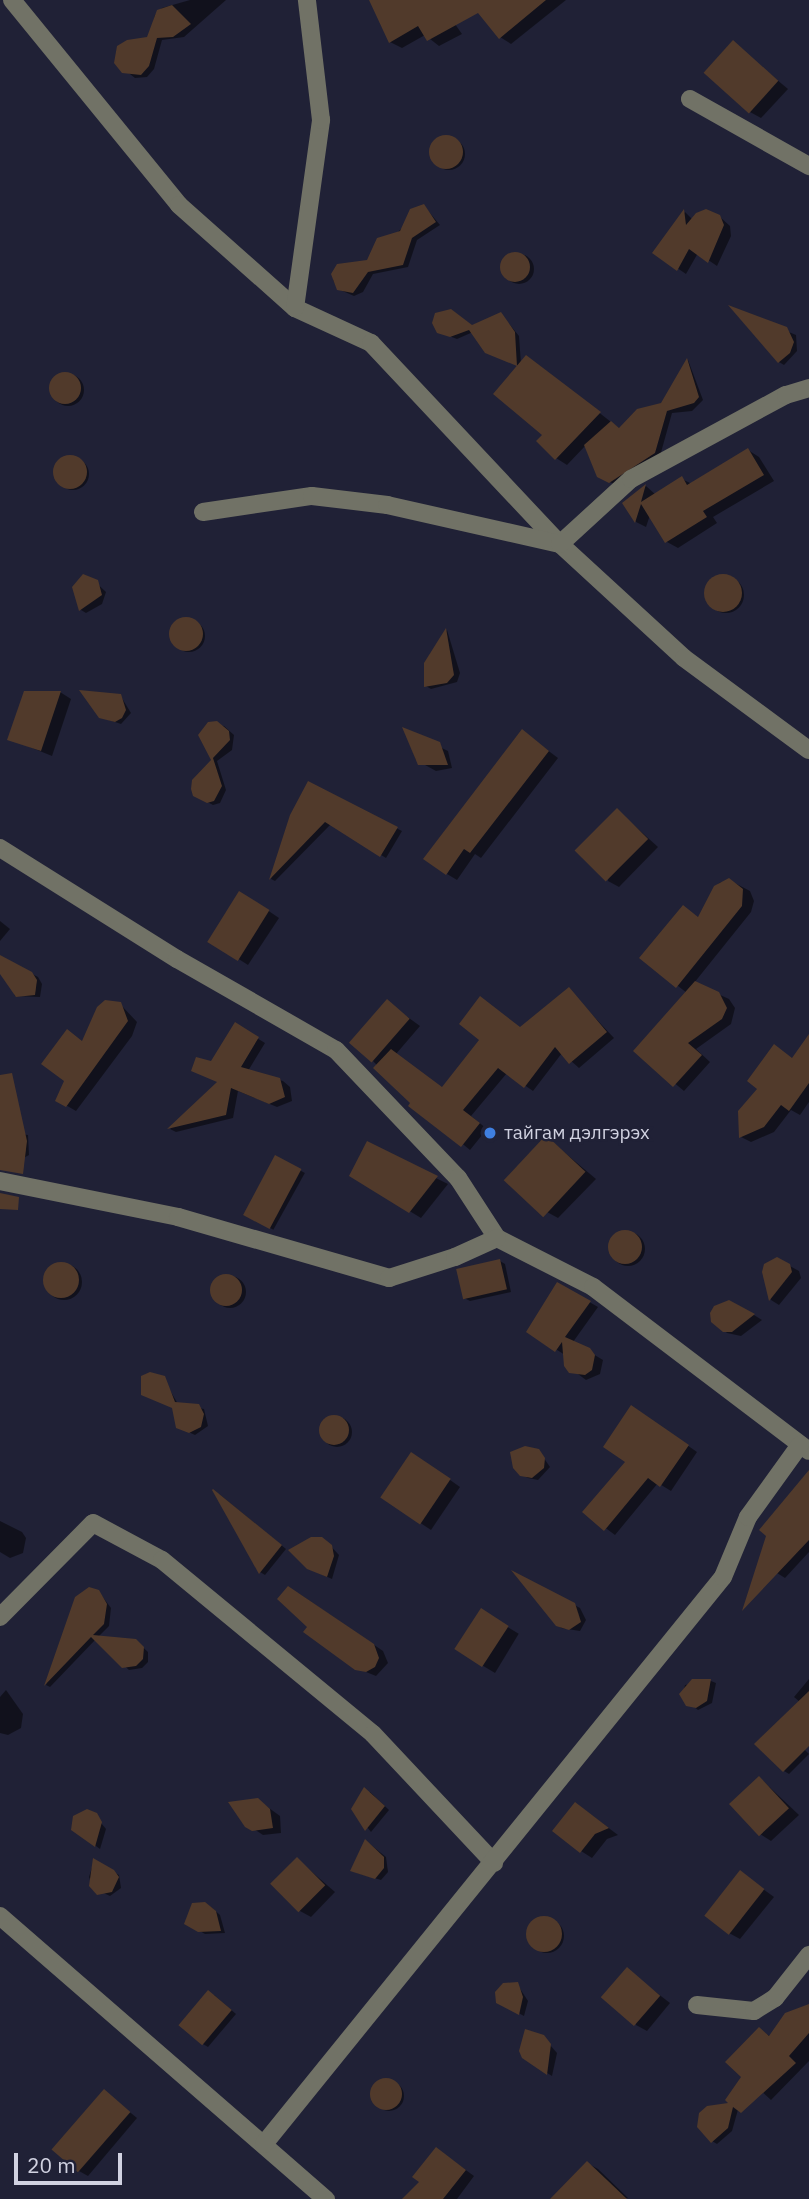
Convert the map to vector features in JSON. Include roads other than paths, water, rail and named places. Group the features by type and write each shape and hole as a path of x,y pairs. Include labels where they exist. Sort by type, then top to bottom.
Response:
{"street":[{"path":"12,0 179,205 295,308 371,343 560,544 684,658 809,750"},
{"path":"295,308 321,120 307,0"},
{"path":"690,99 809,166"},
{"path":"560,544 631,479 786,395 809,388"},
{"path":"203,512 312,496 387,505 560,544"},
{"path":"0,848 177,959 336,1050 457,1178 497,1238 593,1287 804,1448 748,1517 723,1577 264,2144"},
{"path":"0,1181 178,1217 389,1278 455,1257 497,1238"},
{"path":"0,1617 93,1523 162,1560 373,1734 494,1863"},
{"path":"0,1916 326,2199"},
{"path":"697,2006 754,2011 775,1998 809,1955"}],"place":[{"name":"тайгам дэлгэрэх","path":"490,1133"}]}
